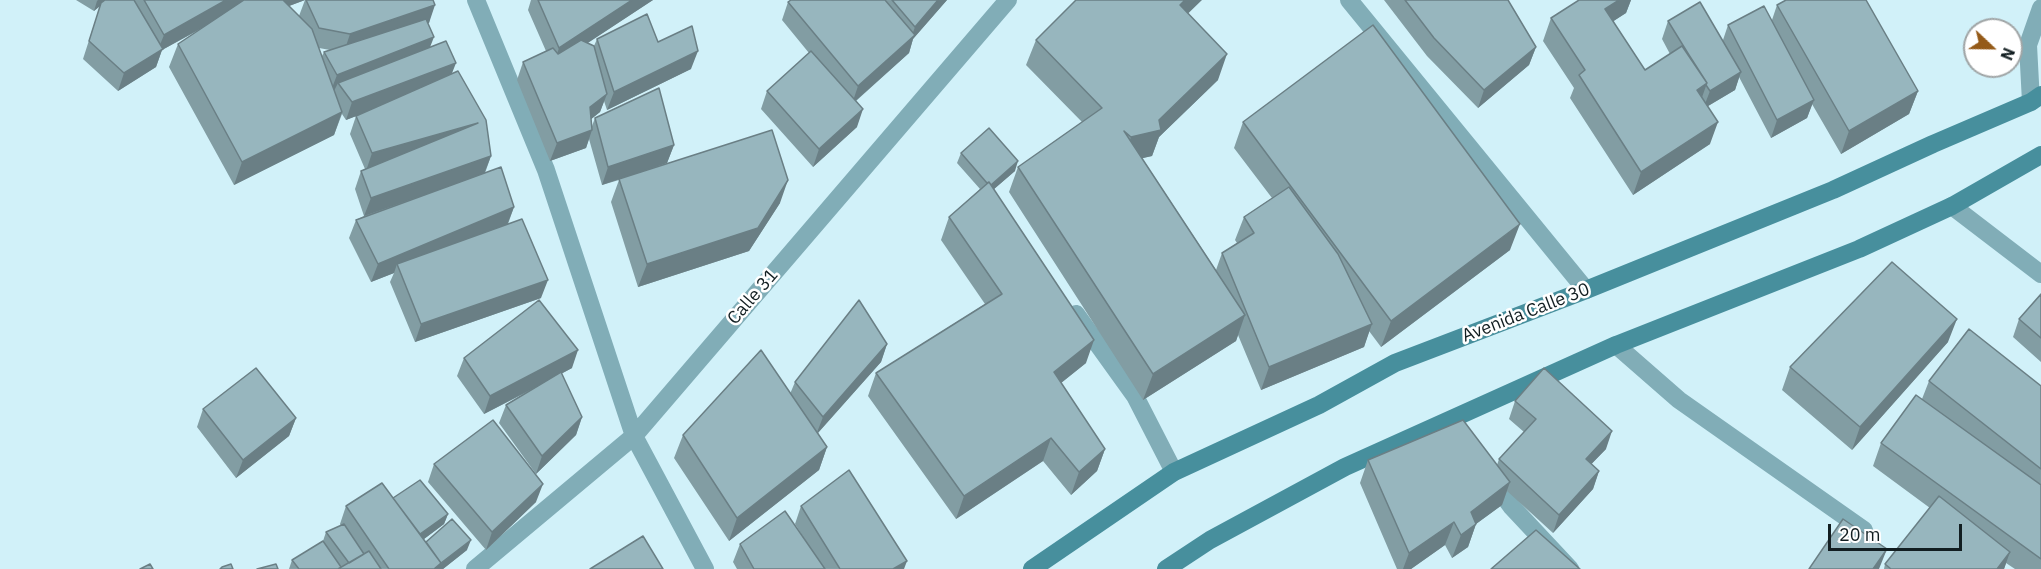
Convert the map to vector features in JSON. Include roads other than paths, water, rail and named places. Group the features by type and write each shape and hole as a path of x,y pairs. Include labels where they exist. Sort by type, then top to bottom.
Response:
{"main road":[{"name":"Avenida Calle 30","path":"1032,569 1174,472 1318,405 1395,363 1586,290 1833,190 2036,99"},
{"path":"1166,569 1210,540 1345,467 1616,345 1859,249 1952,206 2041,155"}],"street":[{"path":"476,0 546,170 634,436 705,569"},
{"name":"Calle 31","path":"475,569 634,436 1008,0"},
{"path":"1349,0 1586,290"},
{"path":"2036,99 2028,45 2041,8"},
{"path":"1952,206 2041,274"},
{"path":"1067,302 1135,396 1174,472"},
{"path":"1616,345 1679,400 1864,530"},
{"path":"1446,420 1461,439"},
{"path":"1482,468 1511,506 1570,569"}]}
